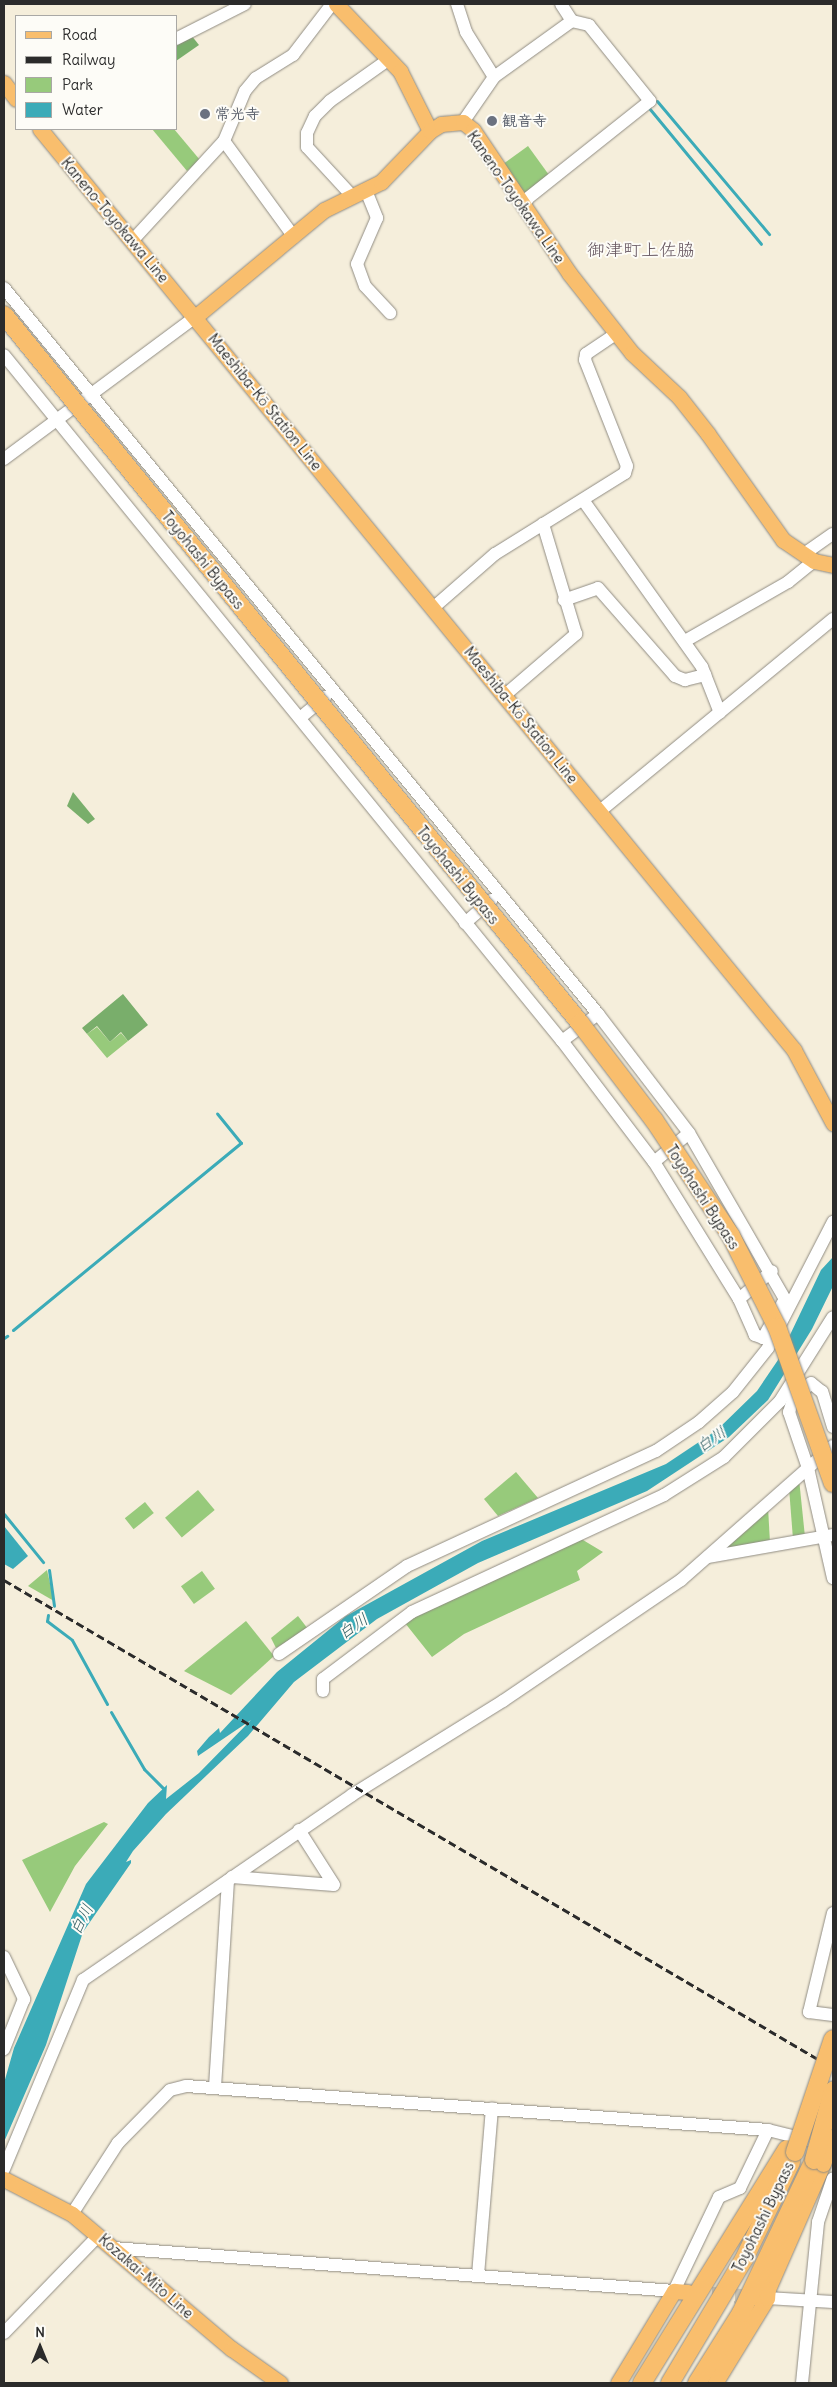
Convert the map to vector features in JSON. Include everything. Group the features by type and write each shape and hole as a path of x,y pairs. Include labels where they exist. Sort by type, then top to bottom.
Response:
{"highway":[{"name":"Toyohashi Bypass","path":"4,305 584,1018 660,1119 737,1235 784,1327 833,1458"},
{"name":"Toyohashi Bypass","path":"4,315 580,1023 654,1120 731,1236 777,1327 833,1483"},
{"name":"Toyohashi Bypass","path":"682,2383 752,2264 804,2156 826,2089 833,2040"},
{"name":"Toyohashi Bypass","path":"670,2383 804,2156 833,2062"},
{"path":"642,2383 804,2156"},
{"path":"697,2383 741,2313 804,2156"}],"main road":[{"path":"336,4 389,59 430,131"},
{"path":"4,83 15,98"},
{"name":"Kaneno-Toyokawa Line","path":"47,131 132,241 195,317 294,237 324,210 360,195 430,131 441,124 463,122 472,130 523,207 616,334 679,397 783,540 809,557 833,565"},
{"name":"Maeshiba-Kō Station Line","path":"195,317 794,1050 833,1123"},
{"path":"715,2383 763,2295 804,2156 833,2137"},
{"name":"Kozakai-Mito Line","path":"4,2179 72,2214 232,2349 280,2383"},
{"path":"618,2383 681,2291"}],"street":[{"path":"178,37 245,4"},
{"path":"132,241 160,214 176,188 224,141 245,91 263,72 293,55 332,4"},
{"path":"457,4 466,32 494,77"},
{"path":"523,207 528,198 650,101 589,26 572,21 561,4"},
{"path":"463,122 494,77 572,21"},
{"path":"389,59 330,101 315,116 307,133 307,147 360,195 377,218 357,264 365,286 390,314"},
{"path":"224,141 294,237"},
{"path":"4,288 330,692 598,1014 689,1133 772,1272 785,1299 763,1338 755,1335 739,1299 654,1162 562,1041 4,355"},
{"path":"4,459 195,317"},
{"path":"432,608 496,554 625,473 627,466 585,360 586,354 616,334"},
{"path":"583,500 685,641 705,675 720,713"},
{"path":"505,695 576,634 564,600 543,524"},
{"path":"685,641 788,582 809,557 833,534"},
{"path":"564,600 598,588 675,676 685,680 705,675"},
{"path":"600,811 833,619"},
{"path":"300,718 330,692"},
{"path":"465,923 498,894"},
{"path":"562,1041 598,1014"},
{"path":"654,1162 689,1133"},
{"path":"279,1654 406,1566 656,1451 699,1422 733,1392 768,1348 833,1222"},
{"path":"739,1299 772,1272"},
{"path":"323,1692 323,1679 412,1612 664,1495 724,1457 780,1401 833,1317"},
{"path":"833,1427 822,1392 811,1383 794,1400 789,1412 829,1535 833,1578"},
{"path":"4,2169 83,1980 299,1830 504,1701 708,1557 833,1446"},
{"path":"708,1557 829,1535"},
{"path":"230,1879 334,1885 299,1830"},
{"path":"216,2087 230,1879"},
{"path":"833,1913 809,2012 833,2015"},
{"path":"4,1957 8,1975 24,1999 4,2050"},
{"path":"72,2214 118,2143 170,2090 186,2086 768,2130 833,2147"},
{"path":"478,2275 492,2109"},
{"path":"114,2248 681,2291 720,2197 740,2188 768,2130"},
{"path":"802,2383 818,2222 833,2178"},
{"path":"4,2333 99,2235"},
{"path":"763,2295 833,2302"}],"green space":[{"path":"191,35 199,45 178,60 178,44"},
{"path":"153,130 175,130 200,160 187,171"},
{"path":"528,146 550,176 524,195 502,165"},
{"path":"73,792 95,819 88,824 67,806"},
{"path":"123,994 148,1025 128,1041 121,1032 110,1042 97,1026 87,1034 82,1028"},
{"path":"97,1027 110,1042 121,1033 128,1041 107,1058 87,1034"},
{"path":"516,1472 538,1498 498,1516 484,1499"},
{"path":"799,1479 805,1537 793,1539 789,1488"},
{"path":"198,1490 215,1510 182,1538 165,1518"},
{"path":"145,1502 154,1513 134,1529 125,1518"},
{"path":"768,1507 770,1543 719,1553"},
{"path":"578,1537 603,1552 577,1571 580,1580 464,1634 432,1657 405,1623 453,1595"},
{"path":"47,1570 54,1601 28,1586"},
{"path":"202,1571 215,1589 194,1604 181,1586"},
{"path":"298,1616 308,1629 276,1648 271,1638"},
{"path":"246,1621 274,1656 231,1695 184,1671"},
{"path":"104,1822 108,1824 75,1866 50,1912 22,1860"}],"water":[{"name":"白川","path":"833,1257 833,1286 812,1329 768,1400 729,1437 647,1491 478,1563 377,1619 294,1682 248,1736 166,1814 133,1851 126,1862 131,1860 131,1863 83,1932 46,2045 4,2142 4,2083 14,2048 86,1884 148,1803 167,1785 166,1799 199,1773 251,1720 198,1756 197,1751 209,1737 219,1728 220,1733 277,1672 346,1616 482,1541 666,1464 717,1430 757,1391 778,1360 821,1270"},
{"path":"4,1526 28,1556 13,1569 4,1564"}],"waterway":[{"path":"657,101 769,234"},
{"path":"649,108 761,244"},
{"path":"13,1330 241,1143 217,1113"},
{"path":"4,1514 43,1562"},
{"path":"49,1570 54,1606"},
{"path":"48,1615 47,1621 72,1640 107,1704"},
{"path":"111,1712 144,1769 163,1788"}],"tunnel":[{"path":"689,2292 755,2297"}],"railway":[{"path":"4,1580 833,2068"}],"place":[{"name":"常光寺","path":"205,114"},
{"name":"観音寺","path":"492,121"}],"district":[{"name":"御津町上佐脇","path":"641,250"}]}
